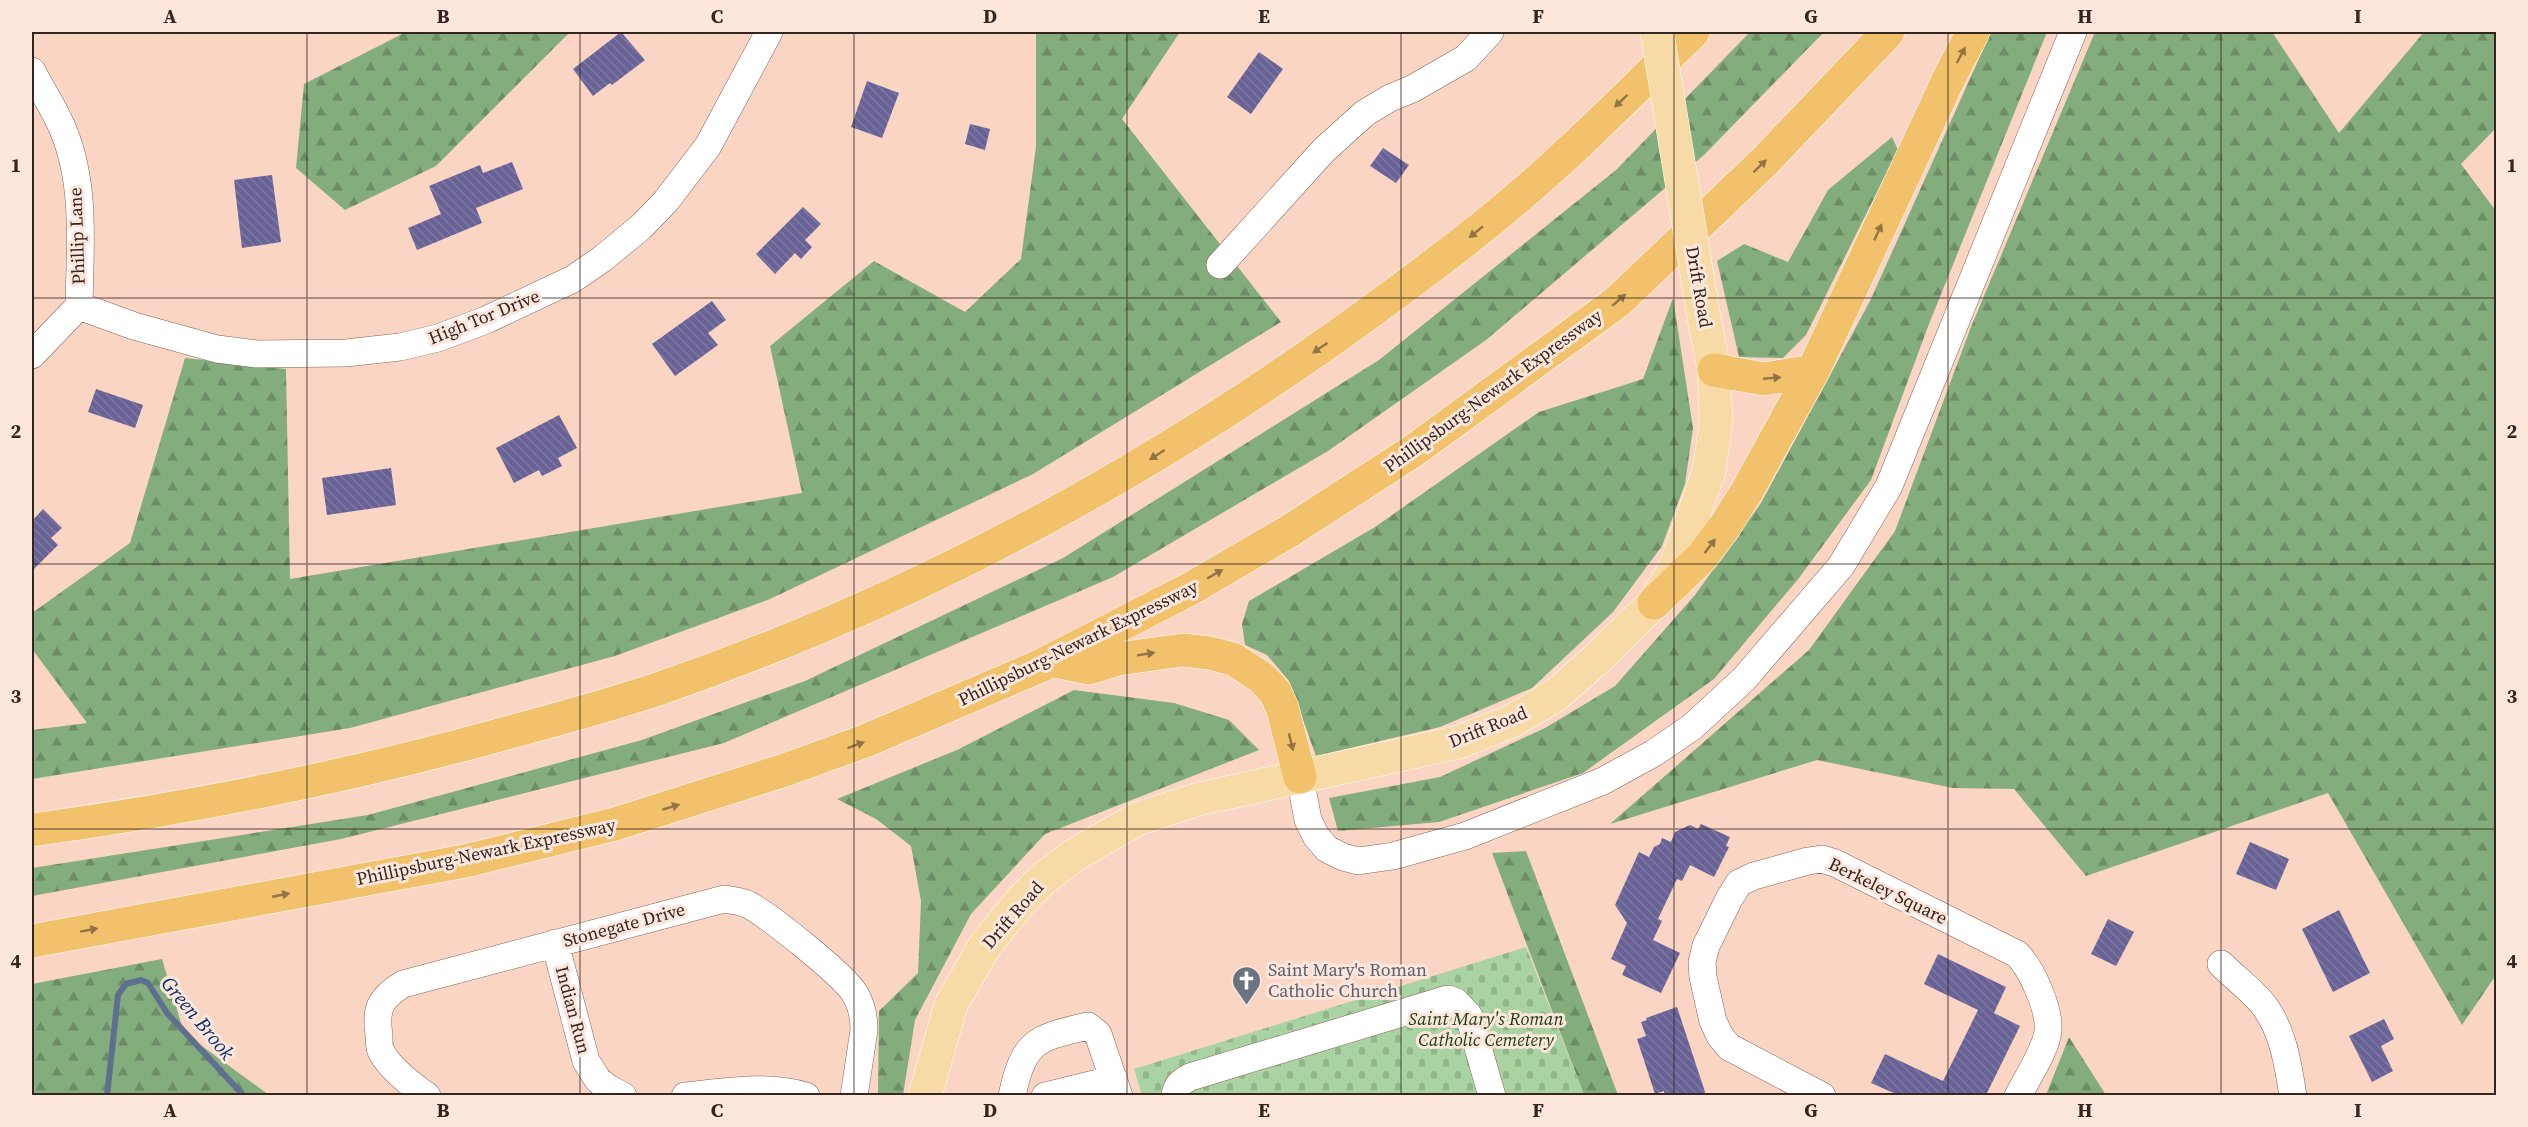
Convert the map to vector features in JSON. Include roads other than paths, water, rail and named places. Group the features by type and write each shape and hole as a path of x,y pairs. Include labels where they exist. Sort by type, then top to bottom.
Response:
{"highway":[{"path":"32,830 216,800 366,770 584,712 734,661 962,563 1146,461 1346,330 1461,244 1522,194 1694,32"},
{"name":"Phillipsburg-Newark Expressway","path":"32,941 465,861 615,824 785,771 865,741 952,706 1052,660 1190,589 1291,530 1413,451 1617,302 1765,161 1887,32"},
{"path":"1654,603 1701,557 1725,526 1747,491 1813,371 1950,76 1973,32"},
{"path":"1714,370 1764,379 1813,371"},
{"path":"1052,660 1089,668 1118,659 1183,650 1233,659 1262,678 1275,692 1282,707 1300,777"}],"main road":[{"name":"Drift Road","path":"925,1095 951,1005 984,947 1020,902 1043,879 1076,854 1137,819 1199,799 1459,742 1512,721 1556,694 1599,657 1654,603 1675,568 1709,471 1716,422 1714,370 1657,32"}],"street":[{"name":"High Tor Drive","path":"79,306 134,326 217,349 257,354 346,353 400,347 438,338 486,320 573,279 602,260 641,227 666,201 703,154 769,32"},
{"path":"1220,265 1324,150 1365,113 1466,58 1490,32"},
{"path":"1300,777 1308,820 1316,836 1327,849 1358,861 1393,856 1465,836 1602,780 1654,753 1692,727 1744,679 1841,566 1889,486 2073,32"},
{"name":"Phillip Lane","path":"32,71 64,132 71,155 80,210 79,306 32,355"},
{"name":"Berkeley Square","path":"1822,1095 1729,1047 1720,1036 1713,1021 1702,977 1702,962 1706,946 1739,883 1754,876 1821,859 1835,863 2016,954 2027,965 2035,979 2048,1030 2044,1044 2018,1095"},
{"name":"Stonegate Drive","path":"427,1095 414,1086 381,1052 376,1019 381,1002 392,991 403,984 724,899 746,904 774,922 842,978 855,994 864,1019 864,1030 854,1095"},
{"name":"Indian Run","path":"555,943 586,1061 598,1080 623,1095"},
{"path":"2221,964 2262,1003 2273,1020 2286,1056 2293,1095"},
{"path":"1175,1095 1176,1088 1181,1082 1190,1077 1448,999 1456,1002 1469,1016 1492,1095"},
{"path":"1012,1095 1017,1072 1028,1049 1052,1035 1088,1026 1098,1034 1116,1087 1045,1095"},
{"path":"685,1095 770,1089 790,1090 806,1095"}],"waterway":[{"name":"Green Brook","path":"107,1096 118,995 126,984 141,980 148,983 167,1013 244,1096"}],"place":[{"name":"Saint Mary's Roman Catholic Church","path":"1247,1006"}],"park label":[{"name":"Saint Mary's Roman Catholic Cemetery","path":"1486,1029"}]}
